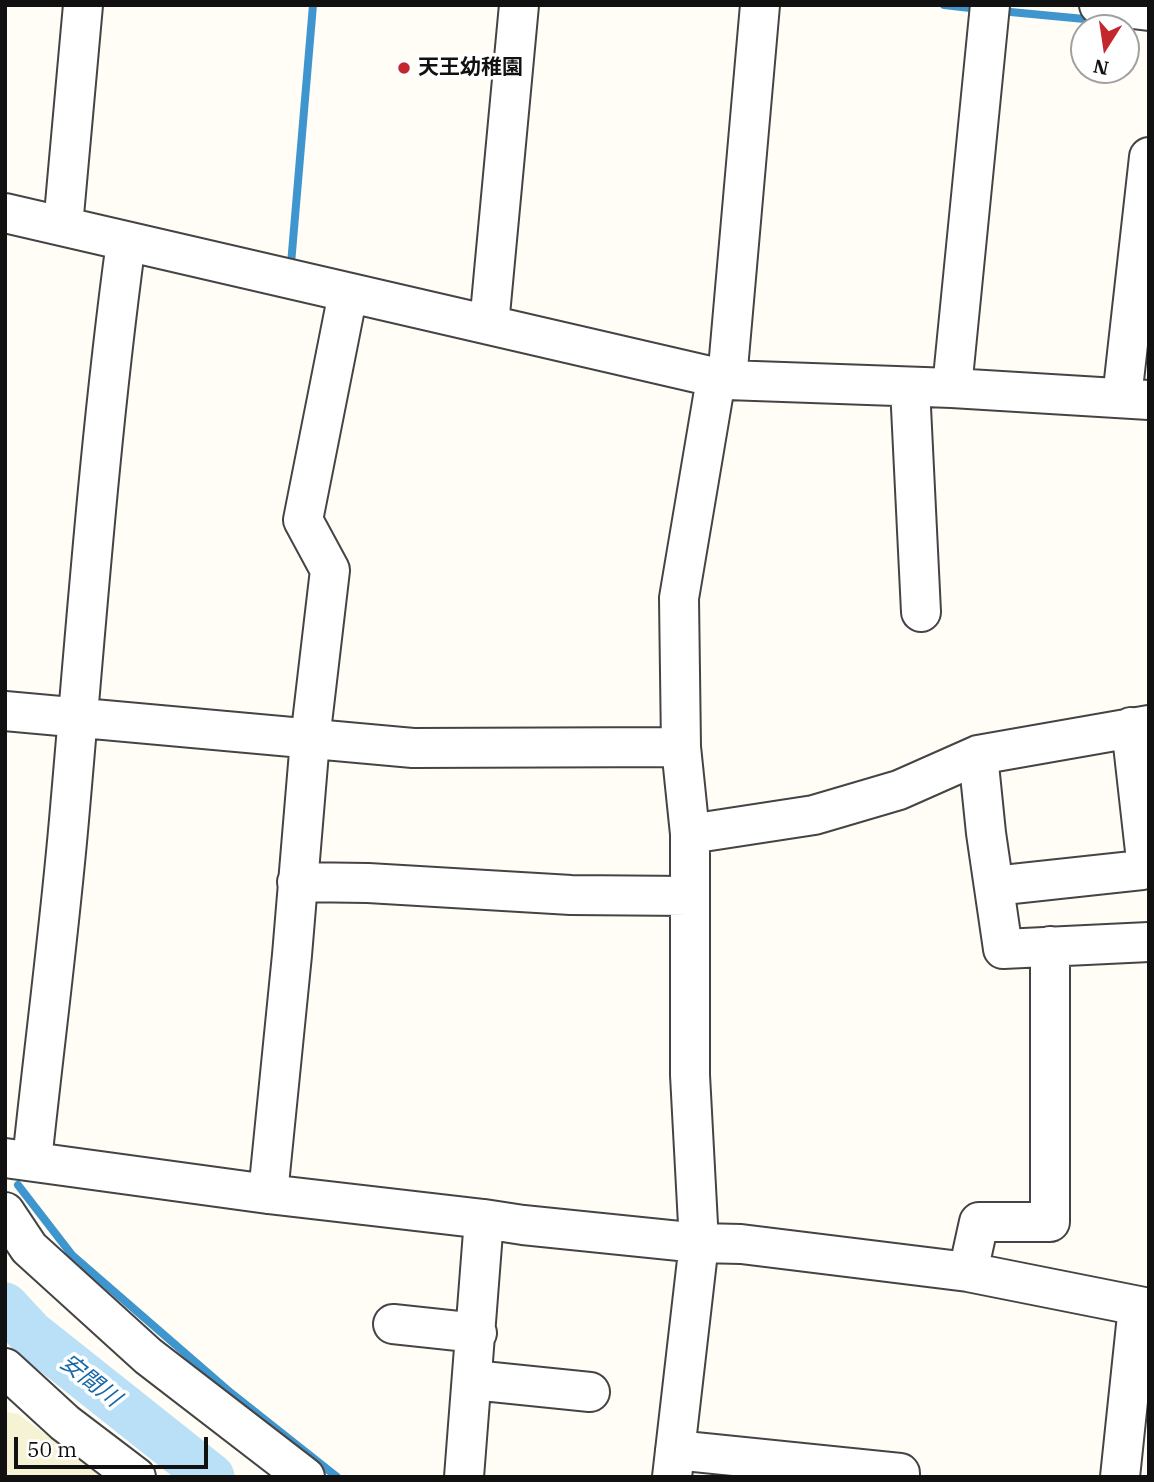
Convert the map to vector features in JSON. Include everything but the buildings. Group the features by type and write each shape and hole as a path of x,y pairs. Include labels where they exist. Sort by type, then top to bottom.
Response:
{"street":[{"path":"63,226 83,5"},
{"path":"489,325 519,5"},
{"path":"760,5 721,379 678,598 681,747 690,834 690,1075 699,1242 673,1464 900,1474 900,1477"},
{"path":"952,388 990,5"},
{"path":"1099,5 1149,11"},
{"path":"5,213 721,379 952,388 1135,399 1149,157"},
{"path":"126,242 114,331 76,716 69,820 19,1159 268,1194 523,1225 741,1244 968,1272 1144,1307 1120,1477"},
{"path":"268,1194 310,740 330,570 303,520 348,293"},
{"path":"910,387 921,612"},
{"path":"5,711 413,748 681,747"},
{"path":"690,834 814,815 899,790 978,755 1140,726 1146,860 1142,870 994,886"},
{"path":"978,755 1003,949 1149,942"},
{"path":"297,882 368,883 571,895 688,896"},
{"path":"968,1272 979,1222 1050,1222 1050,946"},
{"path":"5,1212 29,1248 148,1356 305,1477"},
{"path":"464,1477 484,1219"},
{"path":"393,1324 477,1333"},
{"path":"5,1367 65,1423 136,1477"},
{"path":"473,1380 590,1392"}],"shaded area":[{"path":"5,1412 18,1414 103,1477 5,1477"}],"waterway":[{"path":"291,264 313,5"},
{"path":"944,5 979,9"},
{"path":"1000,11 1070,18"},
{"path":"18,1185 72,1255 231,1393 337,1477"},
{"name":"安間川","path":"5,1306 31,1334 211,1477"}],"place":[{"name":"天王幼稚園","path":"404,68"}]}
